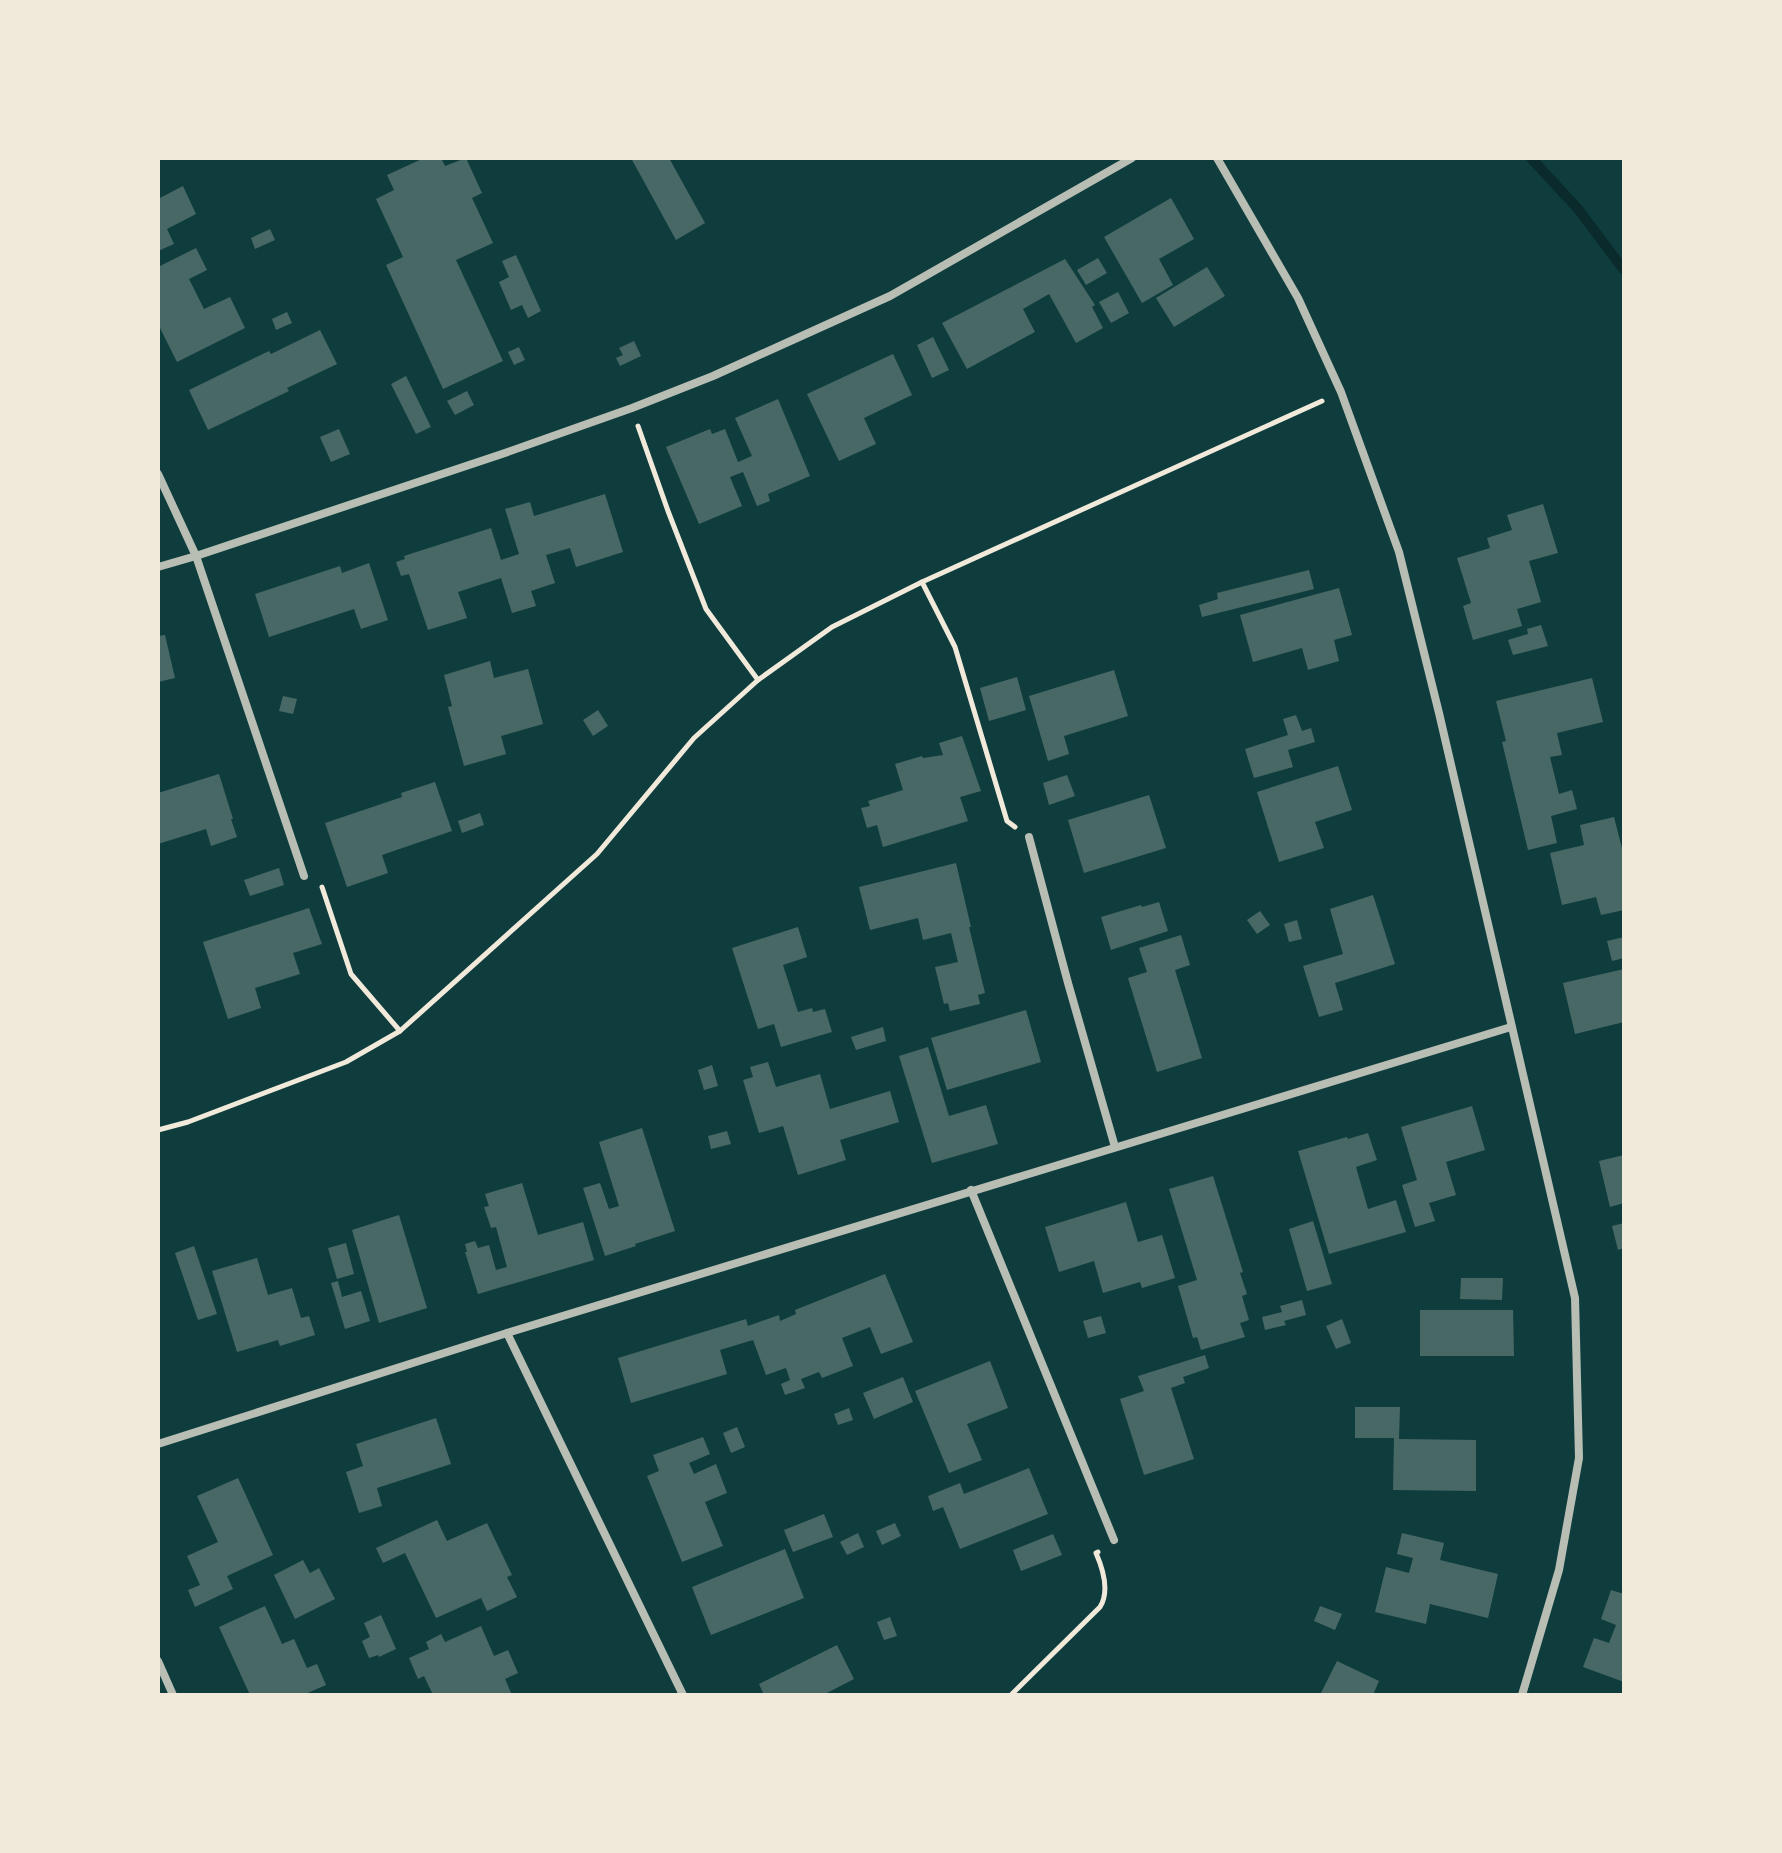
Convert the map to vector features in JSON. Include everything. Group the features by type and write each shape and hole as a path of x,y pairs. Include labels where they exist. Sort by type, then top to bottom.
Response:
{"street":[{"path":"158,567 502,454 713,376 890,296 1132,158"},
{"path":"1217,158 1298,298 1341,392 1399,552 1575,1298 1579,1458 1559,1570 1522,1695"},
{"path":"158,474 196,556 304,876"},
{"path":"1029,837 1115,1147"},
{"path":"158,1444 507,1333 1511,1027"},
{"path":"971,1190 1114,1540"},
{"path":"507,1333 683,1695"},
{"path":"158,1661 173,1695"}],"path":[{"path":"158,1130 188,1122 346,1062 400,1031 597,854 694,738 758,680 832,627 922,582 1341,392"},
{"path":"632,408 706,609 758,680"},
{"path":"922,582 955,647 1007,821 1029,837"},
{"path":"304,876 321,883 351,974 400,1031"},
{"path":"1011,1695 1104,1601 1105,1583 1096,1553 1114,1540"}],"building":[{"path":"424,158 441,158 445,166 466,158 482,193 472,198 493,243 456,260 503,361 443,389 386,265 403,257 376,199 394,190 387,175"},
{"path":"631,158 669,158 705,223 676,240"},
{"path":"183,186 196,214 167,229 174,244 158,251 158,199"},
{"path":"1171,198 1194,239 1159,259 1173,285 1142,303 1104,237"},
{"path":"270,229 275,240 255,249 251,238"},
{"path":"196,248 207,270 189,279 204,309 230,297 245,328 177,362 158,324 158,267"},
{"path":"516,255 541,311 528,318 522,305 511,310 499,282 509,277 502,261"},
{"path":"1098,258 1107,273 1086,285 1077,270"},
{"path":"1065,259 1095,305 1092,307 1103,328 1076,343 1049,294 1023,309 1035,332 967,369 942,323"},
{"path":"1207,267 1225,296 1174,327 1156,298"},
{"path":"1118,292 1129,313 1111,323 1099,302"},
{"path":"287,312 292,323 276,330 272,319"},
{"path":"320,330 337,364 208,430 189,390"},
{"path":"933,337 949,370 932,378 917,345"},
{"path":"634,341 641,356 620,366 616,358 623,355 619,348"},
{"path":"519,347 525,360 514,365 508,352"},
{"path":"893,354 912,395 864,418 876,444 839,461 807,394"},
{"path":"406,376 431,427 416,434 391,384"},
{"path":"467,391 474,405 455,415 447,401"},
{"path":"778,399 810,476 768,494 770,501 757,506 743,472 730,477 742,506 699,524 666,447 710,429 712,434 725,429 738,462 752,456 735,418"},
{"path":"339,429 350,454 331,462 320,437"},
{"path":"605,494 623,552 576,567 570,548 546,555 555,583 531,591 536,606 512,613 501,578 458,592 467,618 428,630 409,574 401,576 396,562 405,559 404,556 491,528 501,560 519,554 505,509 530,502 534,516"},
{"path":"1543,504 1558,553 1529,561 1541,602 1517,609 1522,626 1473,640 1463,606 1471,603 1457,558 1490,548 1487,538 1512,530 1507,515"},
{"path":"369,563 388,620 361,629 354,609 269,637 255,594 340,566 342,573"},
{"path":"1309,570 1314,589 1202,617 1199,605 1218,599 1217,593"},
{"path":"1339,588 1352,635 1334,640 1339,661 1308,670 1302,648 1253,662 1240,615"},
{"path":"1541,625 1548,646 1513,655 1508,640 1528,634 1527,629"},
{"path":"165,635 175,678 158,682 158,636"},
{"path":"490,661 494,678 528,669 543,724 501,736 506,754 464,766 448,707 452,706 444,675"},
{"path":"1114,670 1128,716 1064,736 1069,754 1048,761 1029,696"},
{"path":"1017,677 1026,710 989,721 980,688"},
{"path":"1592,678 1603,722 1557,733 1562,755 1550,757 1559,794 1572,790 1577,809 1551,816 1557,843 1528,850 1502,742 1506,741 1496,701"},
{"path":"283,696 297,699 293,714 279,711"},
{"path":"598,710 608,726 593,736 583,720"},
{"path":"1296,715 1302,731 1311,728 1315,742 1288,750 1293,767 1254,778 1245,749 1288,735 1283,719"},
{"path":"962,736 981,791 960,797 968,821 883,847 877,825 867,828 861,808 870,806 868,801 903,790 895,764 922,756 943,755 939,743"},
{"path":"1338,766 1352,810 1315,822 1324,848 1279,862 1257,792"},
{"path":"219,774 237,837 211,846 206,829 158,844 158,793"},
{"path":"1067,775 1075,796 1049,805 1043,783"},
{"path":"435,782 452,831 382,855 388,873 347,887 325,823 402,797 401,793"},
{"path":"1149,795 1166,848 1084,873 1068,820"},
{"path":"480,813 484,825 462,833 458,821"},
{"path":"1614,817 1624,856 1624,910 1601,915 1596,897 1562,905 1550,853 1584,845 1580,825"},
{"path":"956,863 985,993 978,995 980,1004 950,1011 948,1003 944,1004 935,967 958,962 951,933 923,940 918,918 870,930 859,887"},
{"path":"279,868 284,885 250,896 244,880"},
{"path":"1373,895 1395,964 1335,983 1343,1010 1319,1017 1303,966 1343,954 1330,909"},
{"path":"1159,902 1168,931 1111,950 1101,917"},
{"path":"309,908 322,944 293,953 300,974 255,988 261,1008 228,1019 203,942"},
{"path":"1260,911 1270,925 1257,934 1247,920"},
{"path":"1297,920 1302,939 1289,942 1284,924"},
{"path":"798,927 807,957 783,965 798,1012 812,1008 813,1012 825,1009 832,1032 781,1047 774,1024 758,1029 732,948"},
{"path":"1181,935 1190,965 1175,970 1202,1058 1157,1072 1128,978 1147,972 1139,948"},
{"path":"1624,937 1624,958 1612,961 1607,941"},
{"path":"1624,969 1624,1022 1575,1034 1563,983"},
{"path":"1026,1010 1041,1062 947,1090 931,1038"},
{"path":"883,1027 886,1041 856,1050 851,1037"},
{"path":"928,1047 949,1116 986,1105 998,1144 932,1163 899,1056"},
{"path":"768,1062 776,1087 820,1074 830,1109 890,1091 899,1122 840,1140 846,1160 798,1175 783,1126 759,1133 743,1080 753,1077 750,1067"},
{"path":"712,1065 718,1086 704,1090 698,1070"},
{"path":"1472,1106 1485,1150 1446,1162 1456,1195 1429,1203 1435,1221 1415,1227 1402,1185 1417,1180 1401,1127"},
{"path":"642,1128 675,1231 605,1256 583,1188 600,1183 609,1209 619,1206 599,1142"},
{"path":"727,1131 731,1144 711,1149 708,1136"},
{"path":"1368,1133 1377,1160 1356,1167 1368,1209 1396,1200 1406,1232 1329,1254 1298,1151"},
{"path":"1624,1155 1624,1203 1610,1207 1599,1161"},
{"path":"1213,1176 1243,1272 1240,1273 1247,1294 1242,1296 1249,1320 1240,1323 1245,1337 1201,1350 1197,1337 1193,1338 1178,1286 1197,1280 1169,1189"},
{"path":"522,1183 538,1235 583,1222 594,1260 478,1294 465,1244 475,1241 478,1248 489,1245 496,1270 507,1267 496,1227 491,1228 484,1207 489,1206 485,1194"},
{"path":"1126,1202 1138,1242 1162,1235 1175,1278 1142,1288 1140,1282 1103,1293 1094,1261 1059,1272 1045,1227"},
{"path":"399,1215 427,1308 379,1323 352,1230"},
{"path":"1313,1221 1332,1284 1307,1291 1289,1229"},
{"path":"1624,1223 1624,1248 1618,1250 1612,1226"},
{"path":"346,1243 354,1274 337,1279 328,1248"},
{"path":"194,1246 217,1314 198,1320 175,1253"},
{"path":"257,1258 268,1295 292,1288 301,1318 309,1316 315,1335 280,1346 278,1340 237,1352 212,1271"},
{"path":"885,1274 913,1342 881,1354 870,1327 842,1338 853,1366 822,1378 819,1372 801,1379 805,1388 785,1395 781,1384 790,1380 786,1368 766,1375 753,1340 720,1350 727,1374 631,1403 618,1358 746,1319 748,1326 779,1315 780,1321 796,1314 795,1310"},
{"path":"1461,1278 1503,1278 1502,1300 1460,1299"},
{"path":"338,1281 342,1297 361,1291 370,1321 345,1329 331,1283"},
{"path":"1302,1300 1306,1315 1284,1321 1286,1325 1265,1330 1262,1317 1282,1312 1280,1306"},
{"path":"1420,1310 1513,1310 1514,1356 1420,1356"},
{"path":"1101,1316 1106,1333 1088,1338 1083,1321"},
{"path":"1342,1319 1351,1343 1336,1349 1326,1326"},
{"path":"1205,1355 1209,1368 1183,1377 1185,1383 1171,1388 1194,1459 1144,1475 1120,1399 1144,1391 1138,1376"},
{"path":"990,1361 1008,1408 967,1424 982,1460 949,1473 915,1391"},
{"path":"903,1377 913,1402 874,1419 863,1393"},
{"path":"1355,1407 1400,1407 1399,1439 1476,1440 1476,1491 1393,1490 1394,1438 1355,1438"},
{"path":"849,1408 853,1420 838,1425 834,1414"},
{"path":"436,1418 451,1464 377,1488 382,1506 359,1513 346,1472 363,1466 356,1444"},
{"path":"737,1427 745,1447 731,1453 723,1433"},
{"path":"703,1437 710,1454 689,1463 694,1474 716,1464 727,1493 705,1502 723,1546 682,1562 647,1476 659,1471 653,1455"},
{"path":"1029,1468 1048,1514 960,1549 943,1507 933,1511 928,1496 960,1483 964,1494"},
{"path":"238,1478 273,1555 227,1576 233,1589 195,1607 188,1590 200,1585 187,1556 218,1542 197,1496"},
{"path":"824,1514 833,1537 793,1552 784,1530"},
{"path":"437,1520 447,1541 487,1523 512,1575 507,1577 517,1597 487,1611 481,1598 436,1618 405,1553 383,1563 376,1548"},
{"path":"895,1523 901,1536 882,1545 876,1531"},
{"path":"858,1533 864,1547 847,1555 840,1542"},
{"path":"1402,1533 1444,1543 1440,1560 1498,1574 1488,1618 1430,1604 1426,1624 1375,1612 1386,1567 1409,1573 1413,1558 1397,1554"},
{"path":"1053,1534 1062,1555 1021,1571 1013,1550"},
{"path":"785,1549 804,1598 711,1635 692,1587"},
{"path":"303,1560 310,1573 319,1568 335,1599 295,1619 274,1575"},
{"path":"1611,1590 1624,1594 1624,1682 1583,1667 1594,1638 1609,1643 1616,1625 1601,1619"},
{"path":"265,1606 282,1644 294,1639 307,1668 317,1664 326,1685 303,1695 250,1695 219,1627"},
{"path":"1320,1606 1342,1614 1335,1630 1314,1621"},
{"path":"381,1615 396,1649 369,1658 362,1641 370,1637 364,1623"},
{"path":"890,1617 897,1636 884,1640 877,1622"},
{"path":"481,1626 494,1656 508,1650 518,1673 505,1679 512,1695 433,1695 424,1676 418,1679 409,1658 429,1649 426,1642 441,1634 445,1642"},
{"path":"837,1645 854,1679 823,1695 764,1695 759,1684"},
{"path":"1337,1661 1379,1681 1373,1695 1320,1695"}],"waterway":[{"path":"1531,158 1578,209 1624,270"}]}
